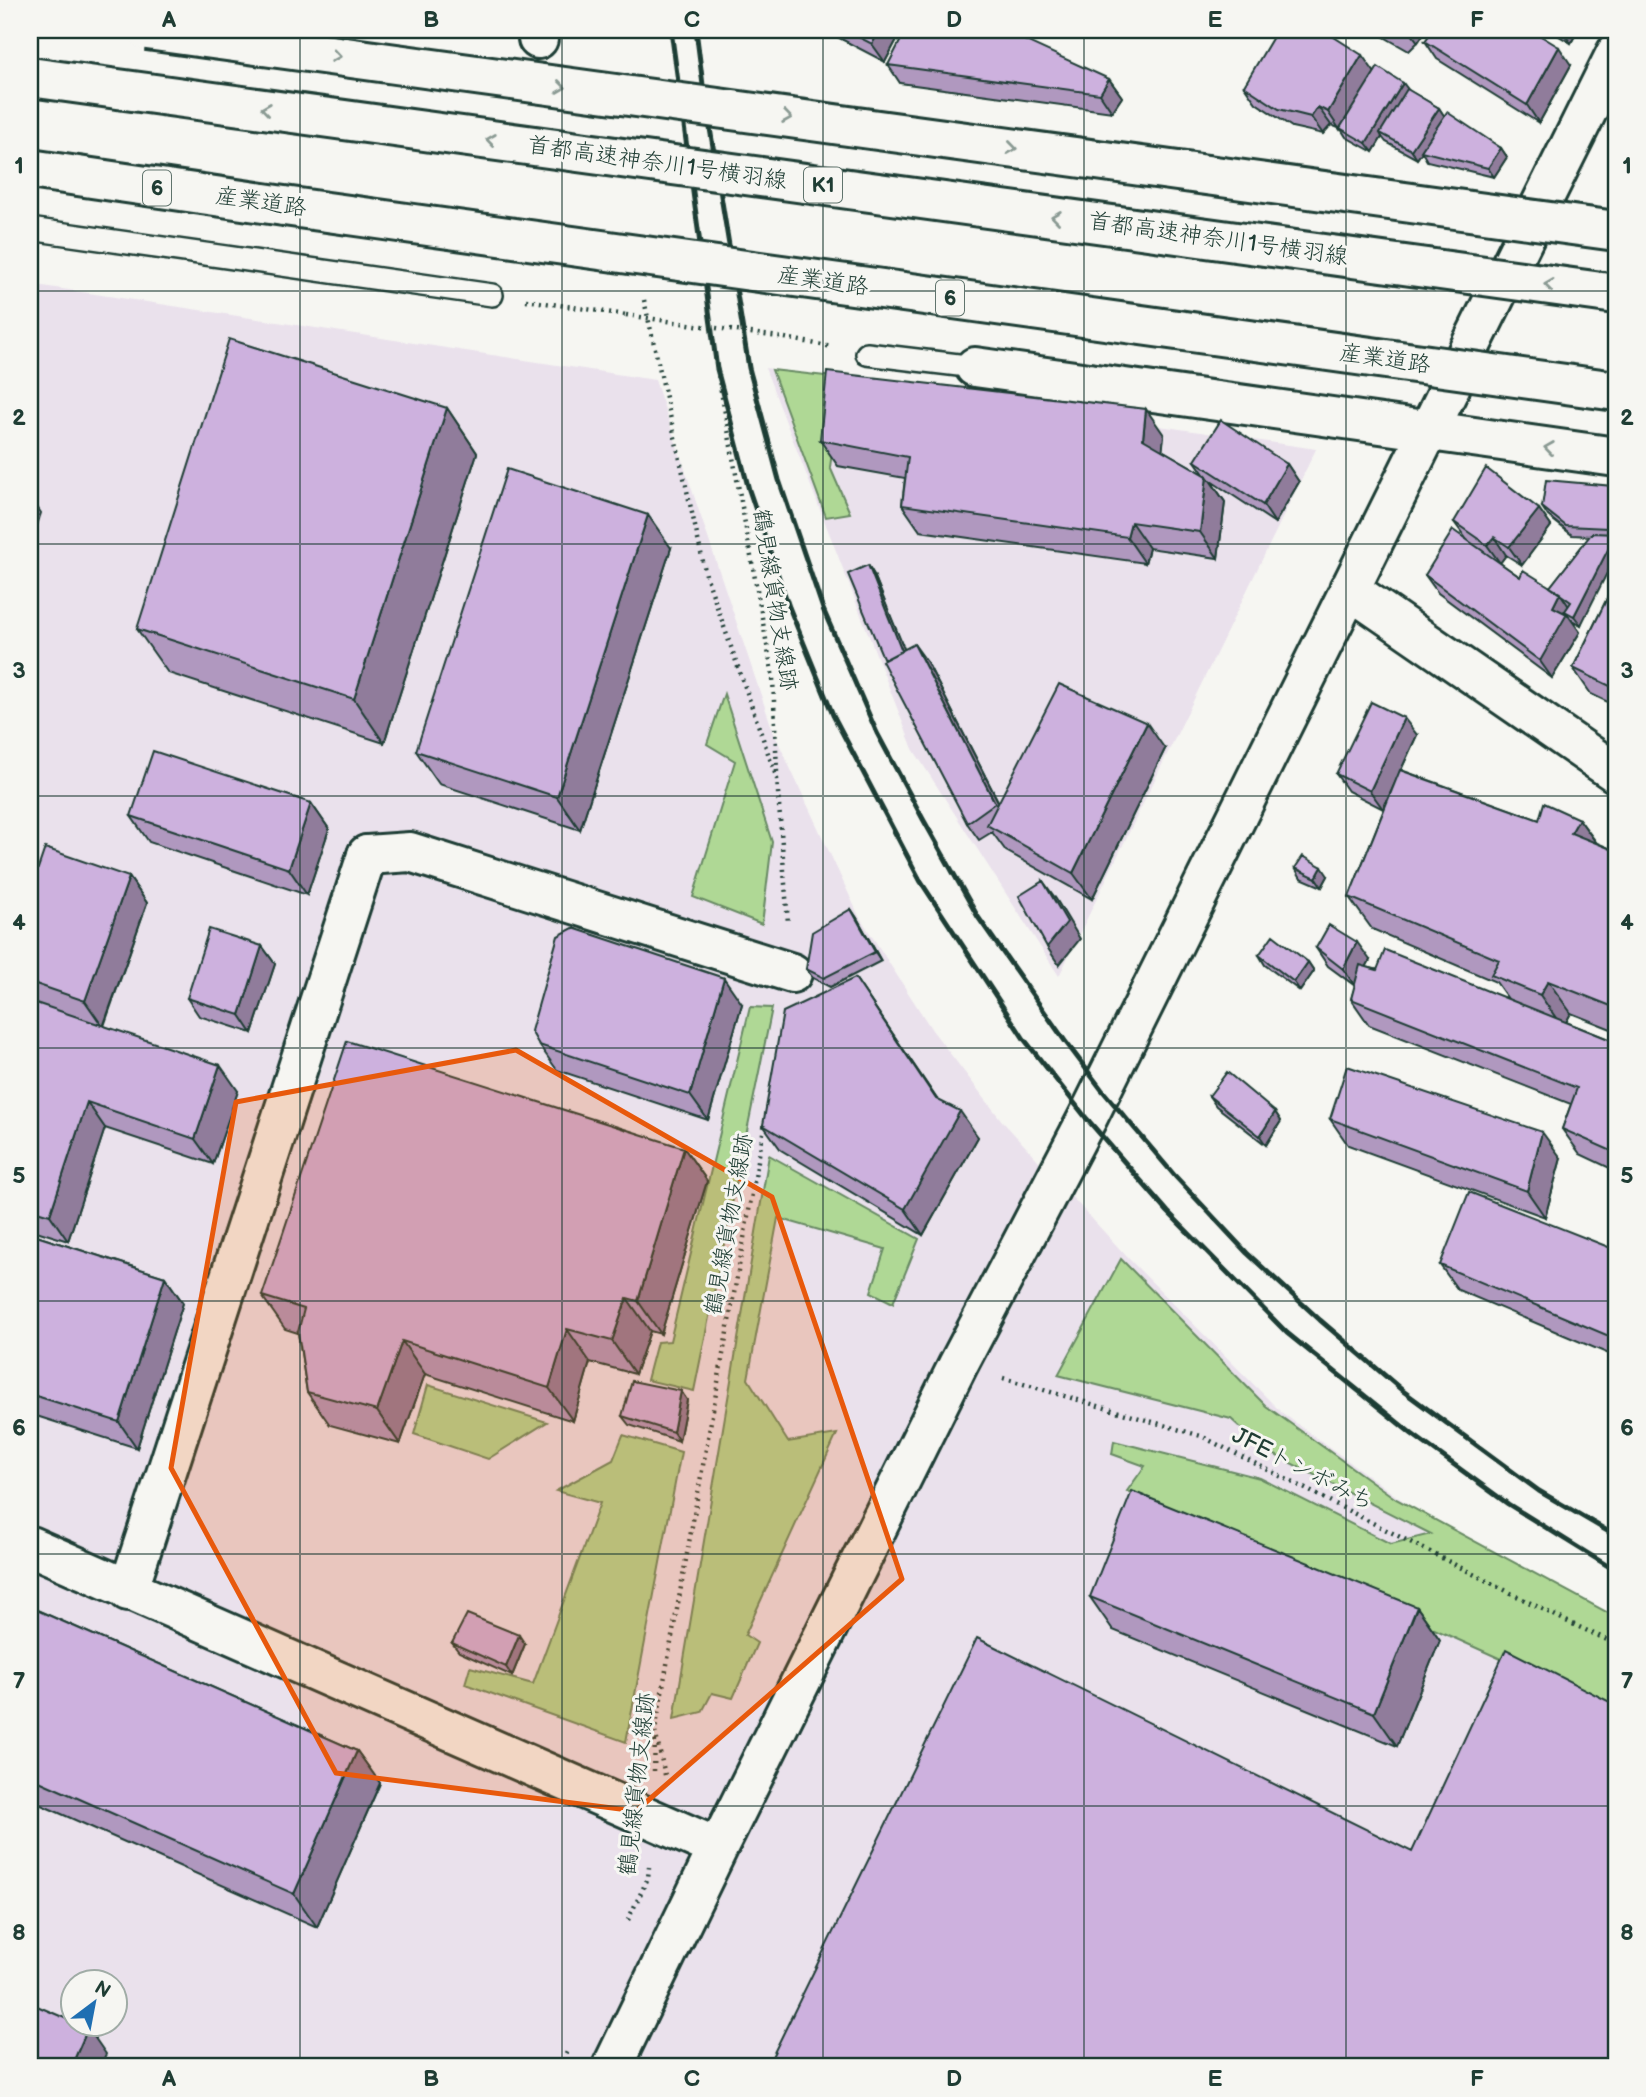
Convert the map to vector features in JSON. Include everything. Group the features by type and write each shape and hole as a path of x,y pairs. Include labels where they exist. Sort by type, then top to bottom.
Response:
{"main road":[{"path":"147,30 1616,231"},
{"path":"612,2067 958,1365 1087,1119 1616,54"},
{"name":"首都高速神奈川1号横羽線","path":"30,77 1616,294"},
{"name":"産業道路","path":"30,169 1616,391"},
{"path":"975,367 1616,457"},
{"path":"1349,589 1616,773"},
{"path":"128,1591 368,855 410,852 792,973"},
{"path":"30,1546 718,1848"}],"lane":[{"path":"30,229 492,295"},
{"path":"867,354 975,367"}],"path":[{"path":"642,289 706,575 777,779"},
{"path":"492,295 795,340"},
{"name":"鶴見線貨物支線跡","path":"717,369 773,678 777,779 789,932"},
{"name":"鶴見線貨物支線跡","path":"625,1928 648,1878 656,1731 765,1122"},
{"name":"JFEトンボみち","path":"958,1365 1201,1436 1616,1644"},
{"path":"656,1731 666,1782"},
{"path":"560,2067 571,2042"}],"highlighted area":[{"path":"516,1050 772,1197 902,1579 636,1811 336,1773 171,1468 236,1102"}],"shaded area":[{"path":"30,284 655,380 773,731 859,916 932,1030 1002,1121 1129,1259 1281,1412 1406,1503 1569,1598 1616,2067 30,2067"},
{"path":"765,368 1316,449 1059,976 913,749"}],"green space":[{"path":"772,370 950,390 841,388 830,467 850,513 826,517"},
{"path":"724,694 772,842 762,924 693,897 735,761 707,744"},
{"path":"750,1007 772,1008 694,1391 647,1380 657,1342 670,1341"},
{"path":"769,1155 919,1239 893,1303 871,1292 885,1249 778,1218 748,1379 788,1442 837,1434 745,1635 757,1643 733,1698 712,1693 702,1712 674,1719"},
{"path":"1121,1259 1266,1406 1396,1499 1616,1617 1616,1715 1501,1659 1127,1491 1145,1466 1112,1454 1114,1441 1260,1478 1391,1544 1431,1534 1265,1450 1231,1419 1058,1375"},
{"path":"428,1385 547,1422 488,1459 414,1434"},
{"path":"623,1435 681,1452 626,1742 465,1684 470,1667 533,1684 600,1503 556,1491 613,1460"}],"building":[{"path":"845,30 880,30 872,44"},
{"path":"906,30 1002,30 1109,79 1100,94 888,65"},
{"path":"1277,30 1323,30 1362,55 1328,112 1318,107 1311,117 1279,109 1244,86"},
{"path":"1433,30 1531,30 1559,47 1527,105 1425,41"},
{"path":"1378,67 1403,83 1366,143 1340,128"},
{"path":"1407,89 1439,108 1411,150 1380,133"},
{"path":"1447,112 1501,148 1488,168 1421,151"},
{"path":"1616,120 1616,136 1610,133"},
{"path":"229,339 447,408 354,699 137,629"},
{"path":"827,372 1146,409 1143,439 1207,476 1200,532 1131,522 1127,537 902,505 908,457 820,440"},
{"path":"1221,420 1287,464 1263,505 1195,461"},
{"path":"1486,468 1539,509 1509,547 1494,537 1487,545 1454,522"},
{"path":"507,469 648,515 557,797 416,751"},
{"path":"1546,480 1613,486 1608,528 1566,526 1542,507"},
{"path":"1453,530 1520,577 1523,570 1560,593 1553,607 1567,614 1540,661 1425,575"},
{"path":"1592,533 1616,534 1574,616 1565,611 1571,602 1550,587"},
{"path":"868,565 902,651 884,660 848,574"},
{"path":"1616,580 1616,689 1573,668"},
{"path":"914,644 995,803 967,823 882,661"},
{"path":"1059,684 1147,723 1073,873 987,825"},
{"path":"1371,702 1404,718 1370,791 1336,774"},
{"path":"153,751 311,803 289,869 131,816"},
{"path":"1400,770 1539,820 1544,803 1579,819 1571,833 1616,851 1616,1008 1548,981 1540,995 1491,975 1499,960 1349,897"},
{"path":"45,848 129,877 85,1001 30,982 30,892"},
{"path":"1303,856 1322,867 1316,878 1295,868"},
{"path":"1043,881 1067,922 1047,947 1019,896"},
{"path":"851,909 875,952 824,978 806,969 812,932"},
{"path":"1329,925 1357,942 1343,969 1316,948"},
{"path":"573,928 724,978 690,1095 539,1045 531,1031 558,936"},
{"path":"209,929 262,946 240,1015 187,998"},
{"path":"1273,935 1308,962 1294,982 1259,955"},
{"path":"1385,950 1616,1042 1616,1153 1562,1129 1577,1088 1351,999 1360,965 1377,970"},
{"path":"855,978 936,1099 960,1111 905,1209 763,1125 783,1012"},
{"path":"30,1001 220,1065 195,1139 87,1102 50,1215 30,1209"},
{"path":"347,1041 684,1148 638,1301 627,1298 612,1341 567,1329 549,1388 402,1341 377,1411 307,1392 298,1332 304,1309 262,1296"},
{"path":"1347,1066 1542,1132 1527,1191 1330,1119"},
{"path":"1227,1072 1275,1112 1260,1136 1209,1096"},
{"path":"1469,1192 1616,1250 1616,1339 1440,1265"},
{"path":"30,1234 165,1277 119,1422 30,1394"},
{"path":"632,1381 681,1391 673,1432 622,1416"},
{"path":"1132,1491 1417,1607 1374,1713 1090,1597"},
{"path":"30,1607 357,1751 294,1894 30,1777"},
{"path":"467,1614 519,1635 506,1667 452,1643"},
{"path":"977,1638 1412,1852 1506,1649 1616,1705 1616,2067 767,2067"},
{"path":"30,2003 60,2016 60,2038 84,2038 71,2067 30,2067"}],"railway":[{"path":"671,30 717,369 749,490 789,607 833,715 921,882 1024,1039 1087,1119 1168,1212 1287,1333 1412,1434 1508,1504 1616,1571"},
{"path":"696,30 749,368 779,480 823,609 877,733 978,917 1102,1090 1175,1176 1247,1253 1403,1391 1539,1491 1616,1536"}]}
